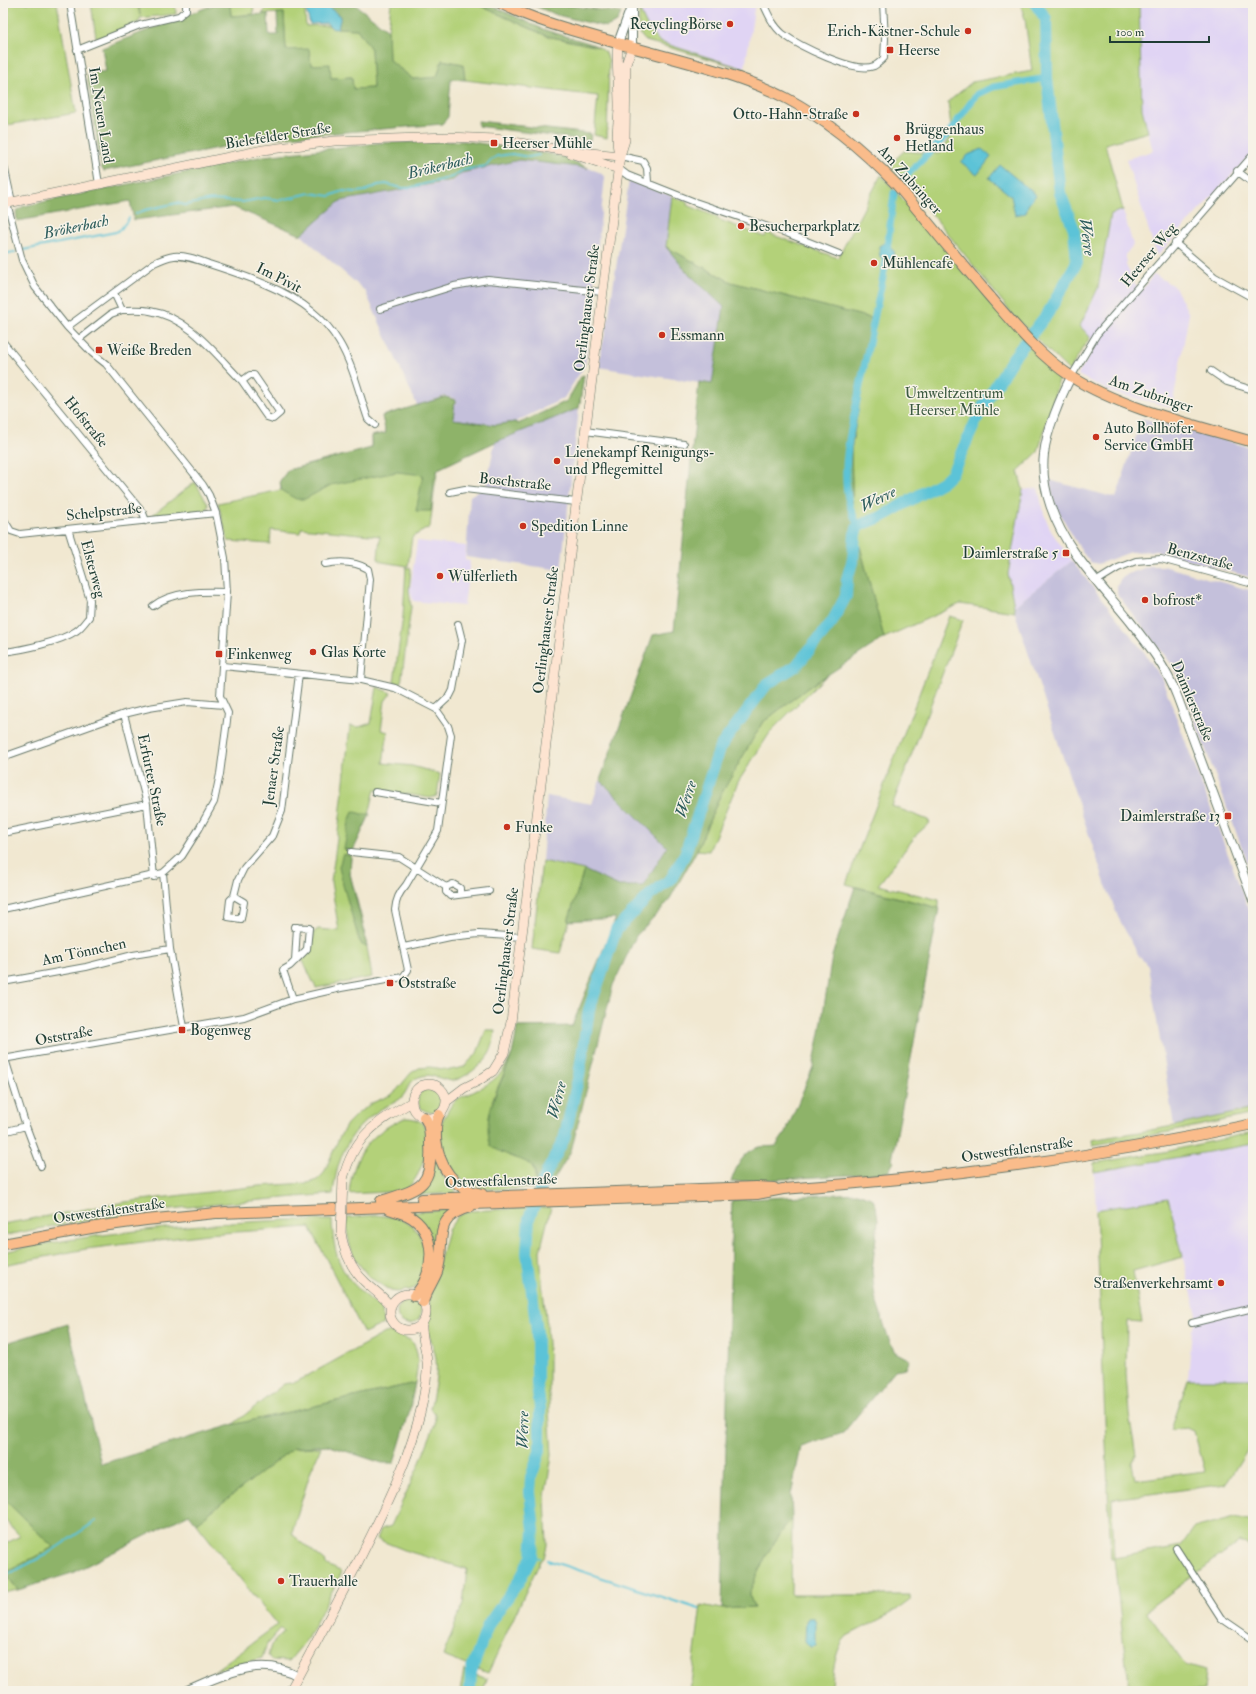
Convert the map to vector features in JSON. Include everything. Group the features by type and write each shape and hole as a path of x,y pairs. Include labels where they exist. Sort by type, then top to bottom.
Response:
{"main road":[{"name":"Am Zubringer","path":"500,3 544,22 725,74 758,85 785,98 832,127 864,152 897,185 1014,326 1040,352 1071,377 1101,393 1133,406 1253,442"},
{"name":"Oerlinghauser Straße","path":"618,43 618,150 620,156"},
{"name":"Oerlinghauser Straße","path":"447,1101 464,1088 492,1072 504,1053 511,1022 602,292 620,156 625,140 626,64 632,47"},
{"name":"Bielefelder Straße","path":"7,203 263,150 334,141 449,137 503,140 561,150 620,156"},
{"name":"Bielefelder Straße","path":"561,150 619,169"},
{"path":"381,1204 412,1191 425,1181 428,1176 431,1159 429,1126 412,1102 414,1092 417,1088 426,1083 436,1084 443,1090 447,1101 446,1107 440,1115 435,1127 439,1158 445,1170 454,1181 471,1191 496,1200"},
{"name":"Oerlinghauser Straße","path":"443,1090 464,1088"},
{"path":"412,1102 378,1123 364,1135 353,1150 343,1179 341,1233 345,1252 353,1267 366,1282 378,1291 391,1307 394,1323 418,1336 424,1344"},
{"path":"395,1113 434,1117 440,1115"},
{"name":"Ostwestfalenstraße","path":"3,1244 109,1225 220,1213 381,1204 784,1189 949,1174 1093,1155 1253,1124"},
{"path":"290,1691 377,1524 401,1471 415,1427 426,1381 428,1361 424,1344 422,1324 426,1315 423,1302 437,1272 441,1234 444,1225 450,1217 460,1210 496,1200"},
{"path":"381,1204 408,1215 422,1229 428,1240 431,1260 430,1269 424,1283 414,1296"},
{"path":"378,1291 398,1298"},
{"path":"391,1307 398,1298 403,1295 414,1296 423,1302"},
{"path":"409,1330 422,1324"}],"street":[{"name":"Im Neuen Land","path":"70,3 99,184"},
{"name":"Im Neuen Land","path":"77,50 140,25 179,16 186,10 186,3"},
{"name":"Oerlinghauser Straße","path":"618,43 632,3"},
{"name":"Oerlinghauser Straße","path":"632,3 632,47"},
{"path":"763,3 770,19 782,33 804,48 854,66 873,66 884,58 885,39 883,3"},
{"name":"Heerser Weg","path":"1071,377 1097,334 1121,308 1237,171 1253,155"},
{"path":"620,156 643,161 647,168 648,182"},
{"path":"3,161 7,203 17,245 28,275 35,287 67,327 92,353 106,364 192,470 209,495 216,514 225,558 228,592 220,696 228,713 225,744 214,802 182,856 163,874 3,909"},
{"path":"619,169 627,175 696,202 789,234 838,254"},
{"path":"1237,171 1253,183"},
{"path":"1175,243 1215,277 1253,298"},
{"name":"Im Pivit","path":"67,327 154,263 175,256 188,257 256,280 314,312 339,342 349,363 368,419 375,425"},
{"path":"380,309 454,286 488,280 602,292"},
{"path":"114,293 122,310"},
{"path":"79,339 111,314 122,310 150,311 165,315 196,335 242,381 267,417 273,418 280,413 254,376 250,375 242,381"},
{"name":"Hofstraße","path":"3,342 143,513 146,521"},
{"path":"1211,371 1227,382 1253,390"},
{"name":"Daimlerstraße","path":"1071,377 1062,397 1044,454 1044,474 1050,506 1057,524 1075,554 1151,647 1167,672 1178,696 1253,900"},
{"path":"585,431 684,444"},
{"name":"Boschstraße","path":"450,492 465,489 576,502"},
{"name":"Schelpstraße","path":"3,518 11,531 15,534 216,514"},
{"name":"Elsterweg","path":"3,652 16,651 56,640 76,631 89,617 90,600 68,529"},
{"name":"Benzstraße","path":"1097,581 1118,568 1136,561 1161,559 1253,584"},
{"path":"325,564 338,561 359,564 368,569 370,579 361,680"},
{"path":"153,606 160,600 178,595 207,591 228,592"},
{"path":"436,709 450,696 454,690 462,640 458,624"},
{"path":"223,666 361,680 395,688 436,709 448,726 451,735 442,803 438,831 399,894 396,902 395,910 404,947 450,937 487,933 522,937"},
{"name":"Jenaer Straße","path":"234,896 238,880 244,868 272,836 282,811 299,674"},
{"path":"3,757 124,714 149,708 187,702 224,705"},
{"name":"Erfurter Straße","path":"124,714 147,804 154,876"},
{"path":"375,792 442,803"},
{"path":"3,833 147,804"},
{"path":"351,852 399,857 446,887"},
{"path":"163,874 170,949 184,1027"},
{"path":"446,887 453,884 460,888 460,894"},
{"path":"446,887 446,892 450,896 488,891"},
{"path":"293,999 283,970 294,961 307,949 309,928 296,927 294,961"},
{"name":"Oststraße","path":"4,1059 244,1017 293,999 341,988 403,977 408,970 404,947"},
{"name":"Am Tönnchen","path":"3,982 86,967 133,955 170,949"},
{"path":"4,1059 41,1166"},
{"path":"3,1132 26,1126"},
{"path":"1192,1323 1253,1308"},
{"path":"1176,1548 1221,1618 1253,1640"},
{"path":"185,1691 229,1672 256,1666 282,1668 298,1676"}],"shaded area":[{"path":"639,3 755,3 745,68 660,42 649,30 639,9"},
{"path":"1139,3 1253,3 1253,152 1157,256 1126,159 1153,151 1142,109"},
{"path":"519,160 588,168 599,172 605,177 585,365 564,398 515,422 495,425 453,419 456,399 445,396 417,405 365,291 301,235 340,201 453,181 461,173"},
{"path":"629,181 672,196 666,247 687,272 724,306 712,385 598,367 609,315"},
{"path":"1123,210 1133,245 1126,254 1126,265 1134,283 1142,290 1154,274 1175,287 1189,314 1172,407 1113,393 1078,375 1096,344 1080,326 1098,288 1111,214"},
{"path":"579,408 561,570 466,557 470,496 486,486 495,442"},
{"path":"1142,418 1253,448 1253,578 1157,551 1131,552 1098,564 1090,562 1082,552 1055,505 1049,480 1116,498"},
{"path":"1038,488 1044,514 1051,531 1072,561 1013,607 1008,574 1023,490"},
{"name":"Wülferlieth","path":"417,541 466,546 465,560 470,561 464,606 413,601 410,590"},
{"path":"1072,561 1144,652 1162,679 1253,921 1253,1109 1174,1126 1148,966 1139,956 1118,917 1105,883 1013,607"},
{"path":"1149,566 1163,566 1253,591 1253,878 1183,688 1173,666 1117,594 1117,587 1120,580 1126,575"},
{"path":"600,780 667,846 643,886 619,886 584,870 542,861 547,796 592,804"},
{"path":"1253,1144 1253,1379 1188,1379 1192,1329 1198,1319 1168,1198 1096,1210 1094,1172"}],"green space":[{"path":"3,3 57,3 76,113 7,125 3,102"},
{"path":"91,3 137,3 140,15 139,3 175,3 176,14 140,18 139,22 101,38 96,38"},
{"path":"218,3 230,3 231,16 268,14 269,35 278,35 277,13 284,13 286,50 309,49 311,65 330,64 331,78 352,77 353,89 373,88 371,49 357,29 338,28 341,16 322,3 353,3 388,30 389,60 413,79 437,77 442,60 463,64 465,80 451,79 448,117 442,124 262,139 104,171 102,169 87,74 106,71 102,48"},
{"path":"230,3 253,3 254,14 231,16"},
{"path":"271,3 304,3 306,26 328,25 333,29 357,29 371,49 373,88 353,89 352,77 331,78 286,51 284,13 262,14"},
{"path":"391,3 474,3 547,36 599,47 606,53 609,61 607,138 594,135 598,96 465,80 463,64 442,60 437,78 413,79 389,60 388,30"},
{"path":"474,3 486,3 545,30 599,47 547,36"},
{"path":"527,3 553,3 621,13 617,22 606,27 557,15"},
{"path":"1020,3 1139,3 1142,109 1148,132 1105,144 1123,210 1111,214 1098,288 1080,326 1090,337 1069,371 1014,316 911,188 889,165 904,151 940,154 952,135 948,102 972,82 1032,71 1025,19"},
{"path":"639,9 649,30 660,42 745,69 646,41 639,31"},
{"path":"478,121 591,134 590,141 478,126"},
{"path":"465,141 562,156 588,168 519,160 461,173 453,180 340,201 301,235 233,207 134,220 130,201 17,221 16,211 24,206 264,156 379,143"},
{"name":"Umweltzentrum Heerser Mühle","path":"881,175 1060,376 1038,452 1018,471 1023,490 1008,574 1015,612 960,604 884,638 853,520 851,450 874,319 731,282 666,247 672,196 687,202 687,205 717,217 717,219 765,237 767,233 838,258"},
{"path":"666,247 731,282 874,319 851,450 853,520 884,638 806,689 762,723 719,798 697,850 668,902 636,936 613,985 571,1151 550,1186 535,1186 535,1172 533,1167 526,1162 491,1147 488,1135 490,1111 512,1054 517,1027 572,1026 616,918 568,921 584,870 619,886 643,886 667,847 600,780 653,635 674,631 699,382 712,384 724,307 687,272"},
{"path":"584,375 579,408 495,442 438,469 430,527 412,537 408,566 382,562 378,559 380,536 301,528 300,533 271,530 270,544 228,541 218,503 281,490 280,481 288,470 371,448 371,436 386,433 382,416 445,397 455,400 453,419 495,425 515,422 518,424 567,401 581,377"},
{"path":"584,375 579,408 495,442 438,469 434,480 431,511 416,511 423,475 397,472 331,485 305,499 296,499 282,491 280,481 288,470 372,448 371,436 386,433 382,416 445,397 455,400 453,419 495,425 515,422 518,424 567,401 581,377"},
{"path":"195,482 208,504 206,510 151,516"},
{"path":"406,567 411,569 409,590 411,607 401,684 394,682 403,616"},
{"path":"949,616 963,620 892,806 928,820 930,823 917,834 878,885 939,900 939,908 846,884"},
{"path":"826,676 771,731 738,782 709,851 697,850 719,798 762,723 806,689"},
{"path":"377,687 391,693 385,701 381,730 388,732 383,763 412,766 440,774 437,796 430,798 375,789 368,819 351,854 350,874 363,923 372,977 316,988 302,959 312,947 314,932 318,929 339,931 331,882 350,726 359,727 371,723"},
{"path":"353,811 361,814 370,814 353,851 344,849 349,822"},
{"path":"343,854 351,856 350,874 367,946 362,945 359,940 343,885 339,867"},
{"path":"542,861 584,870 560,953 532,949"},
{"path":"855,887 939,908 892,1160 894,1162 889,1170 883,1173 731,1182 741,1160 749,1152 760,1147 776,1146 786,1132 813,1067 832,956"},
{"path":"486,1030 495,1030 493,1042 489,1054 473,1071 452,1081 428,1075 415,1079 400,1099 378,1111 359,1128 352,1137 341,1157 333,1194 168,1209 85,1221 3,1236 3,1224 125,1202 259,1186 308,1183 317,1180 324,1173 339,1138 347,1124 358,1113 372,1103 391,1095 411,1073 419,1068 430,1067 450,1070 464,1067 477,1053"},
{"path":"512,1054 492,1101 509,1156 527,1162 531,1165 535,1174 535,1188 480,1188 466,1182 453,1170 441,1144 440,1126 450,1107 455,1101 490,1083 500,1074"},
{"path":"430,1088 435,1089 441,1095 441,1105 435,1111 430,1112 425,1111 419,1105 418,1100 419,1095 425,1089"},
{"path":"1253,1109 1253,1114 1174,1131 1093,1145 1092,1140 1174,1126"},
{"path":"405,1118 418,1120 424,1126 426,1133 423,1163 414,1181 408,1187 398,1192 349,1194 354,1168 365,1147 382,1131"},
{"path":"1253,1132 1253,1144 1094,1172 1094,1163 1169,1151"},
{"path":"435,1155 445,1179 456,1192 418,1195 427,1184"},
{"path":"857,1193 872,1198 876,1206 878,1221 872,1270 875,1297 890,1343 895,1352 910,1360 906,1368 895,1370 843,1433 801,1447 791,1494 792,1519 778,1537 759,1571 750,1592 750,1597 754,1607 722,1609 732,1200"},
{"path":"1168,1198 1183,1257 1133,1271 1142,1322 1127,1321 1126,1373 1129,1414 1136,1455 1132,1463 1135,1480 1205,1471 1194,1431 1187,1428 1171,1430 1188,1379 1253,1379 1253,1440 1226,1484 1112,1499 1114,1558 1181,1546 1194,1528 1235,1517 1253,1521 1253,1548 1240,1541 1146,1611 1185,1665 1206,1671 1204,1691 1129,1691 1114,1559 1111,1559 1096,1210"},
{"path":"551,1207 540,1251 547,1326 549,1411 552,1455 545,1496 547,1545 544,1558 540,1561 488,1673 443,1656 463,1604 467,1569 407,1551 377,1539 381,1529 391,1526 419,1465 435,1424 435,1414 430,1409 436,1381 436,1360 427,1329 430,1315 429,1300 448,1230 458,1216 469,1211"},
{"path":"451,1211 437,1233 436,1251 434,1251 413,1212"},
{"path":"376,1215 400,1218 418,1232 426,1251 424,1274 418,1286 413,1289 398,1292 391,1291 369,1277 355,1259 350,1246 347,1231 347,1218"},
{"path":"289,1220 332,1220 335,1249 339,1261 350,1280 380,1307 382,1311 383,1324 364,1333 310,1227 207,1234 86,1249 3,1265 3,1252 74,1239 146,1230"},
{"path":"409,1300 414,1301 420,1307 420,1317 414,1323 409,1324 404,1323 398,1317 397,1312 398,1307 404,1301"},
{"path":"68,1324 101,1464 232,1425 415,1383 409,1413 394,1463 382,1463 327,1445 293,1448 196,1523 189,1514 72,1573 18,1590 5,1573 53,1547 3,1498 3,1344"},
{"path":"390,1332 408,1339 415,1347 418,1359 415,1383 232,1425 284,1384 296,1382 385,1333"},
{"path":"321,1447 311,1470 292,1532 293,1535 326,1562 325,1564 342,1572 307,1639 289,1661 271,1660 268,1655 271,1645 284,1631 281,1628 267,1644 262,1658 214,1671 277,1625 196,1523 293,1448"},
{"path":"3,1498 54,1548 5,1573 18,1590 3,1593 3,1545 20,1536 3,1518"},
{"path":"792,1519 791,1595 910,1595 910,1600 892,1613 847,1636 837,1654 832,1691 690,1691 701,1605 722,1609 754,1607 750,1597 750,1592 759,1571 772,1545"},
{"path":"464,1670 487,1679 483,1691 460,1691"}],"water":[{"path":"304,3 322,3 341,16 338,28 333,29 327,23 310,24"},
{"path":"982,149 991,157 977,175 961,162 968,155"},
{"path":"1000,165 1036,195 1028,205 1026,213 1015,215 1011,196 989,178"},
{"path":"884,243 894,251 895,258 889,260 887,270 883,269 885,259 880,257 879,246"},
{"path":"808,1618 814,1618 816,1623 816,1646 810,1647 805,1641 806,1622"}],"waterway":[{"name":"Werre","path":"470,1691 471,1672 488,1625 519,1581 532,1556 534,1530 530,1492 531,1477 540,1451 540,1408 537,1385 537,1332 527,1253 529,1218 547,1172 564,1139 579,1075 589,1010 616,930 650,895 671,879 685,854 720,747 767,684 796,666 832,622 846,596 847,579 853,559 855,534 858,526 881,517 944,481 952,473 982,408 1013,358 1048,313 1077,262 1074,229 1060,193 1047,78 1046,19 1035,3"},
{"path":"903,179 948,134 977,94 993,87 1047,78"},
{"name":"Brökerbach","path":"297,196 310,193 330,196 342,191 365,191 378,185 386,184 409,188 452,177 463,170 486,166 497,156 512,154 529,157 539,155"},
{"path":"858,526 850,506 846,488 847,452 885,267 894,193"},
{"name":"Brökerbach","path":"136,214 145,210 177,203 185,205 211,200 242,202 264,198 280,200 295,197"},
{"name":"Brökerbach","path":"23,250 116,232 121,229 129,218"},
{"name":"Brökerbach","path":"3,254 15,252"},
{"path":"3,1577 47,1554 96,1521"},
{"path":"532,1556 540,1558"},
{"path":"547,1560 699,1609"}],"place":[{"name":"RecyclingBörse","path":"730,24"},
{"name":"Erich-Kästner-Schule","path":"968,31"},
{"name":"Heerse","path":"890,50"},
{"name":"Otto-Hahn-Straße","path":"856,114"},
{"name":"Brüggenhaus Hetland","path":"897,138"},
{"name":"Heerser Mühle","path":"494,143"},
{"name":"Besucherparkplatz","path":"741,226"},
{"name":"Mühlencafe","path":"874,263"},
{"name":"Essmann","path":"662,335"},
{"name":"Weiße Breden","path":"99,350"},
{"name":"Auto Bollhöfer Service GmbH","path":"1096,437"},
{"name":"Lienekampf Reinigungs- und Pflegemittel","path":"557,461"},
{"name":"Spedition Linne","path":"523,526"},
{"name":"Daimlerstraße 5","path":"1066,553"},
{"name":"Wülferlieth","path":"440,576"},
{"name":"bofrost*","path":"1145,600"},
{"name":"Glas Korte","path":"313,652"},
{"name":"Finkenweg","path":"219,654"},
{"name":"Daimlerstraße 13","path":"1228,816"},
{"name":"Funke","path":"507,827"},
{"name":"Oststraße","path":"390,983"},
{"name":"Bogenweg","path":"182,1030"},
{"name":"Straßenverkehrsamt","path":"1221,1283"},
{"name":"Trauerhalle","path":"281,1581"}]}
